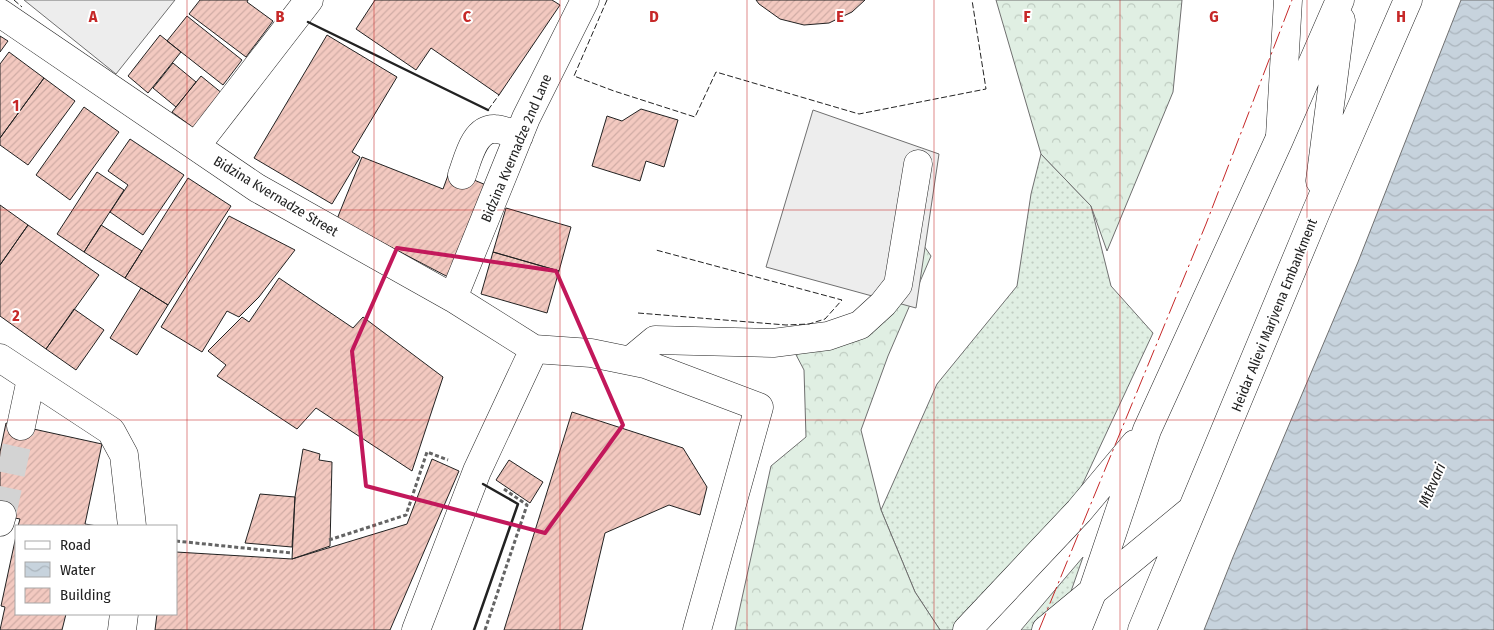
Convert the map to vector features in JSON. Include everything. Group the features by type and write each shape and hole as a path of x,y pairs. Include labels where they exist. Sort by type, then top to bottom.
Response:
{"main road":[{"path":"196,146 309,0"},
{"name":"Bidzina Kvernadze 2nd Lane","path":"453,298 519,136 585,0"},
{"path":"1280,140 1288,0"},
{"path":"1077,630 1092,593 1147,430 1280,140 1341,0"},
{"path":"1316,212 1341,0"},
{"name":"Heidar Alievi Marjvena Embankment","path":"1142,630 1316,212 1408,0"},
{"name":"Bidzina Kvernadze Street","path":"0,13 257,188 453,298 534,349"},
{"path":"462,175 480,134 488,130 497,129 519,136"},
{"path":"631,360 656,340 773,343 828,336 860,325 883,304 898,285 918,164"},
{"path":"416,630 477,470 534,349 591,353 631,360 759,407 697,630"},
{"path":"0,358 111,431 124,455 132,525"},
{"path":"21,426 31,379"},
{"path":"967,630 1080,511 1147,430"},
{"path":"1046,630 1192,510"},
{"path":"122,630 124,615"}],"path":[{"path":"329,540 406,515 428,452 477,470 527,505 485,630"},
{"path":"178,540 292,553"}],"highlighted area":[{"path":"397,248 556,271 623,425 545,533 366,486 352,351"}],"green space":[{"path":"996,0 1182,0 1173,92 1107,251 1091,206 1041,154"},
{"path":"1041,154 1091,206 1111,286 1153,333 1070,511 976,630 940,630 915,592 881,510 937,384 1017,286 1031,194"},
{"path":"924,246 931,256 888,356 861,430 881,510 915,592 940,630 735,630 771,466 806,437 804,370 783,330 851,326"},
{"path":"1083,557 1069,597 1036,630 1021,630"}],"shaded area":[{"path":"24,0 175,0 116,74"},
{"path":"813,110 939,154 916,308 766,267"}],"water":[{"name":"Mtkvari","path":"1461,0 1494,0 1494,630 1204,630 1358,262"}],"building":[{"path":"200,0 248,0 247,2 273,21 246,57 189,14"},
{"path":"375,0 552,0 560,5 499,95 431,48 416,70 356,29"},
{"path":"756,0 865,0 852,12 829,23 804,25 780,19"},
{"path":"187,16 242,60 223,85 167,41"},
{"path":"160,35 181,52 148,93 128,76"},
{"path":"327,35 397,77 352,152 360,157 332,204 254,158"},
{"path":"0,36 8,41 0,52"},
{"path":"9,52 44,78 0,138 0,64"},
{"path":"173,63 196,82 176,107 153,88"},
{"path":"201,76 223,94 195,129 172,112"},
{"path":"44,78 75,101 28,165 0,145 0,138"},
{"path":"84,107 119,132 70,200 36,175"},
{"path":"641,109 678,120 664,167 646,161 640,181 592,166 607,116 622,121"},
{"path":"130,139 184,175 143,235 110,212 128,185 108,171"},
{"path":"362,157 443,189 450,170 486,185 450,278 337,219"},
{"path":"97,172 124,190 84,252 57,234"},
{"path":"188,178 231,206 168,305 125,278"},
{"path":"0,205 28,225 0,265"},
{"path":"506,208 571,227 559,271 493,252"},
{"path":"229,216 295,250 259,297 239,317 227,311 202,352 161,327"},
{"path":"28,225 99,275 46,349 0,316 0,265"},
{"path":"101,225 142,251 125,278 84,252"},
{"path":"493,252 559,271 547,313 481,294"},
{"path":"279,278 353,328 363,317 443,377 412,471 316,408 297,429 217,376 226,365 208,351 242,317 249,322"},
{"path":"141,288 168,305 137,355 110,338"},
{"path":"74,309 104,330 76,370 46,349"},
{"path":"572,412 683,448 707,487 700,515 669,505 605,533 582,630 504,630"},
{"path":"6,423 102,444 85,524 91,525 18,525 20,519 0,515 0,452"},
{"path":"303,449 320,454 319,460 332,462 330,546 292,559 295,497"},
{"path":"432,459 459,471 390,630 155,630 157,615 178,615 178,552 292,559 407,524"},
{"path":"509,460 543,482 530,503 496,480"},
{"path":"260,494 295,497 292,547 245,543"},
{"path":"15,541 15,615 66,615 62,630 0,630 5,607 1,606"}],"tunnel":[{"path":"2,515 21,426"}],"fence":[{"path":"14,0 22,7"},
{"path":"607,0 574,76 695,117 716,72 859,114 986,89 972,0"},
{"path":"488,110 499,95"},
{"path":"638,313 786,325 809,324 825,319 842,300 656,250"}],"wall":[{"path":"308,22 488,110"},
{"path":"474,630 518,504 483,484"}],"power":[{"path":"1039,630 1206,224 1292,0"}]}
